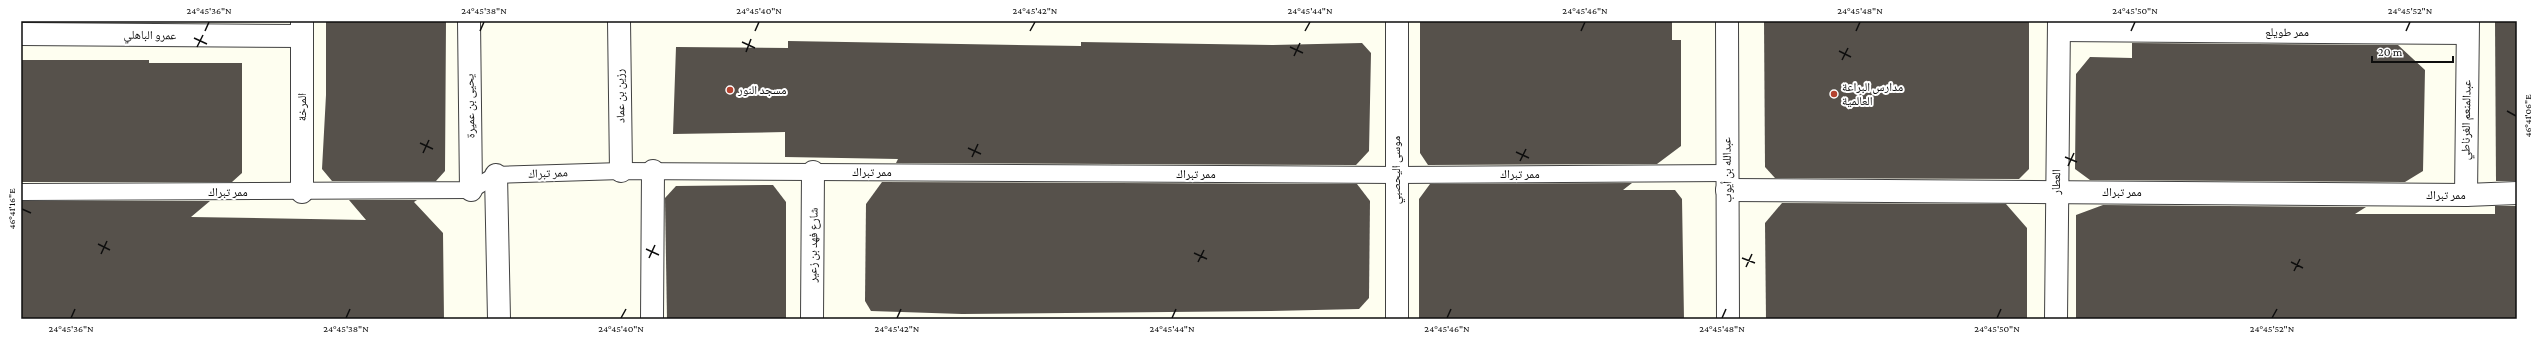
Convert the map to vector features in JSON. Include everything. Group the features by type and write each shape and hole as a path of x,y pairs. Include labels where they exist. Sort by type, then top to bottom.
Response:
{"street":[{"name":"يحيى بن عميرة","path":"469,21 471,190"},
{"name":"رزين بن عماد","path":"619,21 621,171"},
{"name":"موسى اليحصبي","path":"1397,21 1397,319"},
{"name":"عبدالله بن أيوب","path":"1727,21 1728,319"},
{"name":"ممر طويلع","path":"2059,26 2468,27"},
{"name":"العطار","path":"2056,319 2056,192 2059,26"},
{"name":"عبدالمنعم الغرناطي","path":"2466,195 2468,27"},
{"name":"عمرو الباهلي","path":"21,34 302,29"},
{"name":"المرخة","path":"302,29 302,192"},
{"path":"652,319 653,171"},
{"name":"شارع فهد بن زعير","path":"812,319 813,172"},
{"path":"496,175 499,319"},
{"name":"ممر تبراك","path":"1727,182 2056,192 2466,195 2517,193"}],"lane":[{"name":"ممر تبراك","path":"21,192 302,192 471,190 496,175 621,171 1396,175 1727,182"}],"building":[{"path":"326,21 446,21 445,171 436,181 332,181 322,169 326,95"},
{"path":"1420,21 1672,21 1672,40 1681,40 1681,146 1657,164 1428,165 1420,153"},
{"path":"1764,21 2029,21 2029,169 2019,179 1775,178 1765,167"},
{"path":"2495,21 2517,21 2517,181 2496,181"},
{"path":"788,41 1081,46 1081,42 1273,45 1362,43 1371,53 1369,151 1356,165 896,163 898,159 785,157 785,132 673,134 676,47 788,48"},
{"path":"2132,43 2398,45 2425,70 2423,171 2405,182 2090,180 2075,169 2076,74 2090,57 2132,58"},
{"path":"21,60 149,60 149,63 242,63 242,173 232,182 21,182"},
{"path":"882,182 1357,184 1370,201 1369,298 1359,309 962,314 871,311 865,301 866,204"},
{"path":"1632,183 1623,190 1675,190 1682,199 1684,319 1419,319 1419,199 1430,184"},
{"path":"773,185 786,202 786,319 667,319 665,198 676,186"},
{"path":"349,200 417,200 414,202 443,233 444,319 21,319 21,201 210,201 191,217 366,220"},
{"path":"1782,203 2006,204 2027,228 2027,319 1766,319 1765,223"},
{"path":"2103,205 2366,207 2355,214 2495,214 2495,206 2517,206 2517,319 2076,319 2076,215"}],"place":[{"name":"مسجد النور","path":"730,90"},
{"name":"مدارس البراعة العالمية","path":"1834,94"}]}
